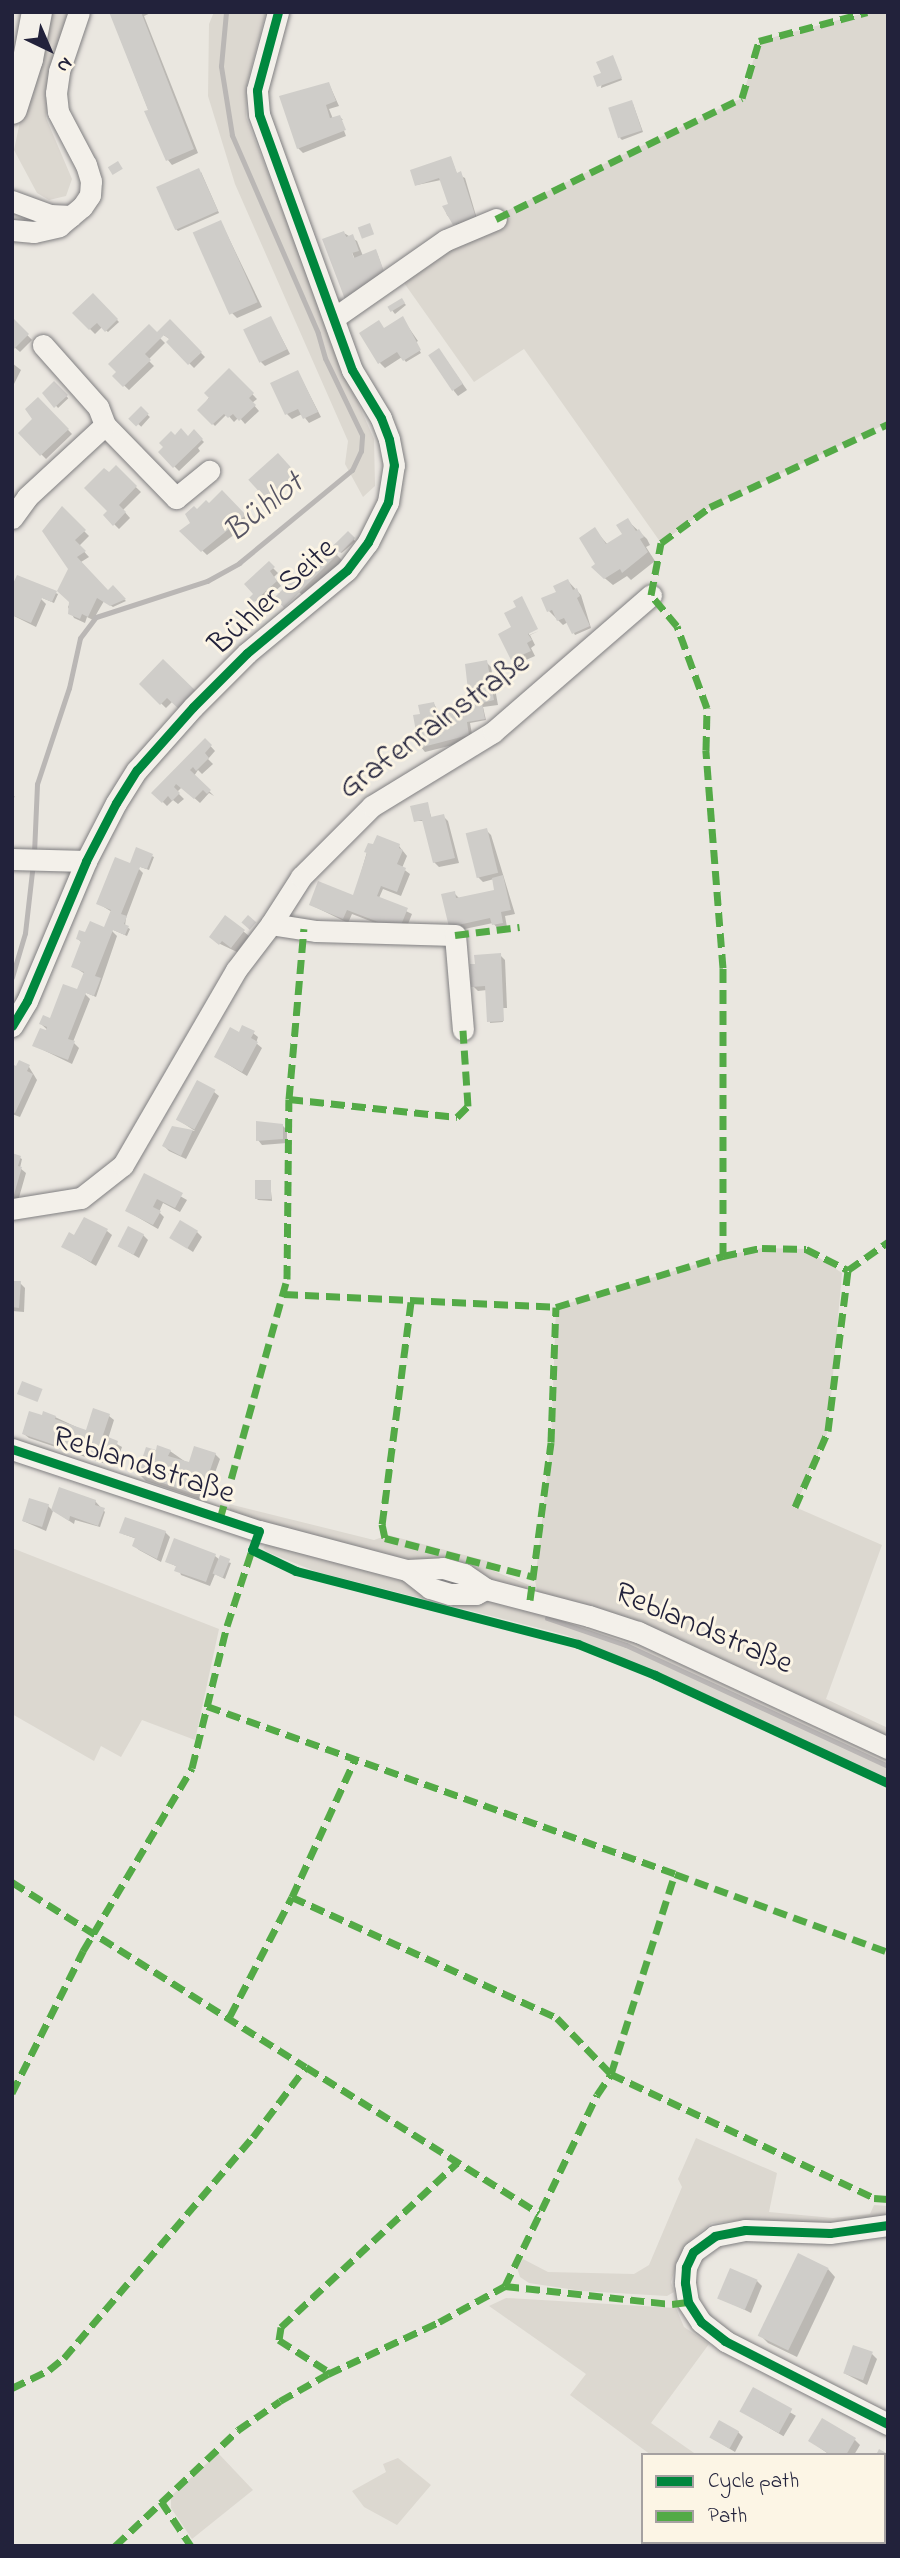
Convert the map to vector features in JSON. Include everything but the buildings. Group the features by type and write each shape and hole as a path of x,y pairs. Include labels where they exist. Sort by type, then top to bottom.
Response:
{"main road":[{"path":"12,65 36,12"},
{"path":"12,109 28,59 36,12"}],"street":[{"path":"12,230 59,226 82,207 90,195 91,181 58,112 55,93 59,71 79,12"},
{"name":"Bühler Seite","path":"12,1026 27,1001 86,861 116,803 137,770 193,707 247,653 347,570 368,542 388,502 394,465 389,439 381,418 352,370 259,114 257,90 263,56 278,12"},
{"path":"12,201 50,215 71,216"},
{"path":"334,318 446,240 496,219"},
{"path":"43,345 98,407 105,425 176,498 209,471"},
{"path":"12,518 27,497 105,425"},
{"name":"Grafenrainstraße","path":"12,1209 81,1198 123,1165 229,982 301,877 340,835 372,806 493,732 651,595"},
{"path":"17,859 86,861"},
{"path":"271,924 316,931 455,935 463,1030"},
{"name":"Reblandstraße","path":"12,1450 259,1531 407,1570 443,1569 464,1574 486,1589 638,1632 888,1748"},
{"path":"888,2225 830,2233 745,2230 715,2236 693,2252 686,2267 685,2283 688,2302 725,2341 888,2424"}],"shaded area":[{"path":"52,12 77,12 49,88 46,118 72,179 66,196 49,200 37,193 14,150 31,69"},
{"path":"214,12 266,12 247,84 246,117 374,439 375,486 363,497 345,464 348,441 235,184 208,96 209,24"},
{"path":"869,12 888,12 888,423 710,507 661,543 524,349 474,382 402,280 446,240 742,98 759,41"},
{"path":"762,1248 806,1249 842,1273 828,1431 795,1507 882,1545 826,1699 888,1728 888,1738 538,1594 535,1581 551,1443 556,1307 723,1256"},
{"path":"229,1504 374,1540 388,1535 491,1562 489,1569 529,1585 524,1591 231,1515"},
{"path":"267,1544 569,1618 637,1642 888,1758 888,1780 669,1677 566,1635 317,1572 267,1552 263,1548"},
{"path":"12,1548 219,1629 195,1740 142,1720 121,1757 101,1746 94,1761 12,1714"},
{"path":"696,2138 777,2173 769,2212 833,2218 870,2214 874,2205 888,2206 888,2215 842,2224 787,2224 756,2219 712,2223 690,2240 678,2260 671,2282 674,2292 667,2296 582,2291 529,2283 520,2277 517,2268 523,2259 548,2272 634,2274 649,2265 682,2187 678,2179"},
{"path":"506,2298 676,2308 684,2327 709,2344 651,2423 694,2453 648,2453 570,2395 586,2374 489,2306"},
{"path":"218,2453 253,2490 192,2539 171,2508 171,2496"},
{"path":"398,2458 431,2485 397,2525 364,2507 352,2491 386,2472 383,2464"}],"waterway":[{"name":"Bühlot","path":"34,853 37,784 69,688 80,638 96,617 207,581 239,563 352,470 361,451 362,435 325,358 318,333 232,135 221,66 226,12"},
{"name":"Bühlot","path":"12,977 25,933 33,863"},
{"path":"547,1618 626,1645 888,1766"}],"marked path":[{"path":"496,219 742,98 759,41 867,12"},
{"path":"530,1600 551,1442 556,1307 723,1256 723,968 706,750 707,708 677,626 651,595 661,543 710,507 888,424"},
{"path":"455,935 520,927"},
{"path":"220,1519 287,1279 289,1099 304,929"},
{"path":"289,1099 457,1117 468,1106 463,1030"},
{"path":"795,1507 828,1431 848,1270 888,1242"},
{"path":"723,1256 762,1248 806,1249 848,1270"},
{"path":"284,1294 556,1307"},
{"path":"411,1302 382,1524 385,1538 535,1577"},
{"path":"12,2093 83,1951 192,1768 227,1626 253,1547"},
{"path":"207,1706 675,1874"},
{"path":"230,2016 292,1897 356,1757"},
{"path":"115,2546 238,2430 280,2401 328,2374 439,2322 505,2286 597,2095 611,2074 675,1874 888,1952"},
{"path":"12,1882 306,2067"},
{"path":"292,1897 557,2018 611,2074 874,2198 888,2199"},
{"path":"12,2388 49,2370 64,2358 253,2137 306,2067 539,2213"},
{"path":"328,2374 326,2370 279,2340 281,2327 457,2163"},
{"path":"505,2286 672,2304 688,2302"},
{"path":"161,2501 191,2546"}],"cycle path":[{"path":"12,1026 27,1001 86,861 116,803 137,770 193,707 247,653 347,570 368,542 388,502 394,465 389,439 381,418 352,370 259,114 257,90 278,12"},
{"path":"12,1449 259,1531 252,1550 296,1571 578,1644 655,1675 888,1783"},
{"path":"888,2225 830,2233 745,2230 715,2236 693,2252 686,2267 685,2283 688,2302 701,2322 725,2341 888,2424"}]}
